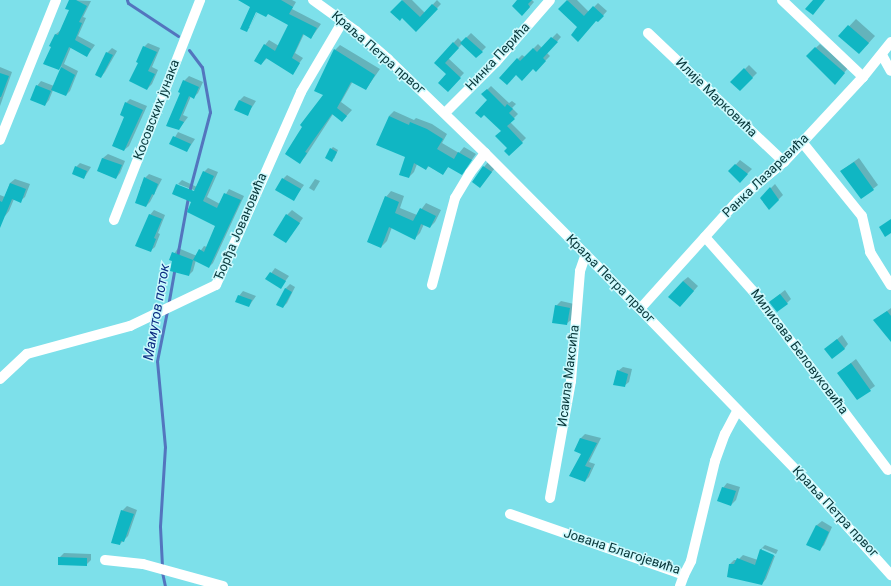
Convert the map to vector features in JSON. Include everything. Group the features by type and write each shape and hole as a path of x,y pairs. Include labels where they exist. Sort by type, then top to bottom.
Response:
{"street":[{"path":"0,140 56,0"},
{"name":"Косовских јунака","path":"114,220 200,0"},
{"name":"Краља Петра првог","path":"313,0 343,21 388,59 445,113 586,254 738,410 835,511 891,575"},
{"name":"Нинка Перића","path":"445,113 496,62 550,0"},
{"path":"782,0 864,78"},
{"name":"Ђорђа Јовановића","path":"0,379 27,354 130,326 216,286 301,92 343,21"},
{"name":"Илије Марковића","path":"648,33 784,162"},
{"name":"Ранка Лазаревића","path":"640,309 738,200 784,162 864,78 891,42"},
{"path":"882,55 891,71"},
{"path":"802,142 862,216 870,252 891,286"},
{"path":"432,285 455,198 470,173 485,154"},
{"name":"Милисава Беловуковића","path":"705,237 753,291 888,470"},
{"name":"Исаила Максића","path":"550,498 571,381 580,271 586,254"},
{"name":"Јована Благојевића","path":"510,514 684,576 691,561 715,461 725,434 738,410"},
{"path":"105,560 143,564 224,586"},
{"path":"680,586 684,576"}],"building":[{"path":"69,0 76,0 87,6 79,22 82,23 75,40 91,49 87,57 69,47 59,70 43,64 51,47 49,46 55,34 58,35 69,10 65,9"},
{"path":"238,0 281,0 293,7 289,14 317,28 311,39 303,34 292,58 300,63 293,75 266,58 261,65 254,61 264,44 275,51 288,25 268,14 266,17 256,12 247,32 240,29 250,7"},
{"path":"402,0 420,17 432,4 438,9 416,32 402,18 400,21 390,12"},
{"path":"517,0 532,0 528,4 530,7 522,16 512,6"},
{"path":"567,0 584,16 593,6 604,16 598,22 596,21 578,42 571,35 577,27 558,9"},
{"path":"813,0 825,0 813,15 805,9"},
{"path":"848,25 869,43 859,54 838,36"},
{"path":"466,37 483,52 476,58 460,43"},
{"path":"551,37 558,42 543,58 546,61 536,72 533,69 522,81 516,75 507,85 499,78 517,58 520,61 533,48 537,52"},
{"path":"453,42 459,48 445,63 461,78 448,92 438,83 446,74 434,63"},
{"path":"143,46 157,52 148,71 155,74 147,90 129,81 138,63 136,62"},
{"path":"815,47 845,73 835,85 806,56"},
{"path":"334,49 375,75 366,90 351,82 337,108 347,116 342,122 332,114 305,152 307,153 300,164 285,154 302,127 300,125 323,95 314,91"},
{"path":"106,52 113,55 101,78 95,75"},
{"path":"61,67 75,75 66,96 51,90"},
{"path":"744,68 753,78 740,91 730,82"},
{"path":"0,73 9,76 1,97 0,97"},
{"path":"183,80 199,87 194,99 189,96 179,120 184,122 179,130 166,126 180,93 178,92"},
{"path":"36,85 51,91 45,106 30,100"},
{"path":"487,89 505,107 507,104 513,109 509,113 515,119 507,126 523,143 509,156 504,151 507,148 495,136 501,131 484,115 481,118 475,113 487,100 481,94"},
{"path":"239,100 252,106 248,116 234,110"},
{"path":"125,102 143,110 124,151 112,146 124,117 120,115"},
{"path":"389,116 409,125 410,122 427,129 443,139 437,149 454,159 458,152 472,160 462,175 448,167 443,175 428,166 426,170 414,163 409,178 399,175 405,157 376,145"},
{"path":"173,136 191,144 187,152 169,144"},
{"path":"330,148 337,152 332,162 325,158"},
{"path":"102,158 122,165 116,179 97,171"},
{"path":"854,162 874,190 861,199 840,171"},
{"path":"735,164 748,174 740,183 728,171"},
{"path":"75,166 87,171 84,179 72,174"},
{"path":"483,166 492,172 480,188 472,182"},
{"path":"203,171 214,176 203,201 217,208 224,193 241,200 209,268 193,260 199,249 204,252 215,226 187,212 191,202 172,194 176,184 194,191"},
{"path":"144,177 158,184 154,195 152,194 146,207 135,203"},
{"path":"282,178 301,189 294,201 275,190"},
{"path":"10,183 26,189 21,203 12,199 0,228 0,201 2,202"},
{"path":"770,187 779,200 769,210 760,198"},
{"path":"385,196 399,202 395,213 413,221 420,208 436,216 430,228 421,224 415,240 389,227 381,248 367,242"},
{"path":"149,214 162,219 154,238 156,239 151,252 135,246"},
{"path":"286,214 300,223 286,243 273,235"},
{"path":"891,219 891,233 885,237 879,227"},
{"path":"172,252 193,260 189,276 170,271 172,261 169,260"},
{"path":"270,272 286,281 281,289 265,279"},
{"path":"683,281 694,291 680,307 668,297"},
{"path":"285,288 292,292 283,308 276,305"},
{"path":"780,294 788,304 777,312 769,302"},
{"path":"238,295 252,300 249,307 235,302"},
{"path":"555,305 570,308 567,325 552,323"},
{"path":"887,311 891,316 891,342 873,320"},
{"path":"837,339 845,349 832,359 824,349"},
{"path":"851,363 871,391 857,400 837,373"},
{"path":"617,370 628,374 625,387 613,385"},
{"path":"580,438 597,443 585,466 591,468 585,482 569,476 581,454 574,451"},
{"path":"722,487 736,491 731,506 717,501"},
{"path":"121,510 134,514 124,542 121,541 120,545 111,543"},
{"path":"816,525 829,532 820,551 806,545"},
{"path":"760,549 774,555 762,585 727,577 729,564 734,564 737,558 755,565"},
{"path":"58,557 87,558 87,566 58,565"}],"waterway":[{"name":"Мамутов поток","path":"127,0 128,3 178,36"},
{"name":"Мамутов поток","path":"189,50 202,67 210,112 189,192"},
{"name":"Мамутов поток","path":"177,257 188,197"},
{"name":"Мамутов поток","path":"168,306 175,268"},
{"name":"Мамутов поток","path":"162,566 160,526 165,447 157,361 167,311"},
{"name":"Мамутов поток","path":"162,572 165,586"}]}
